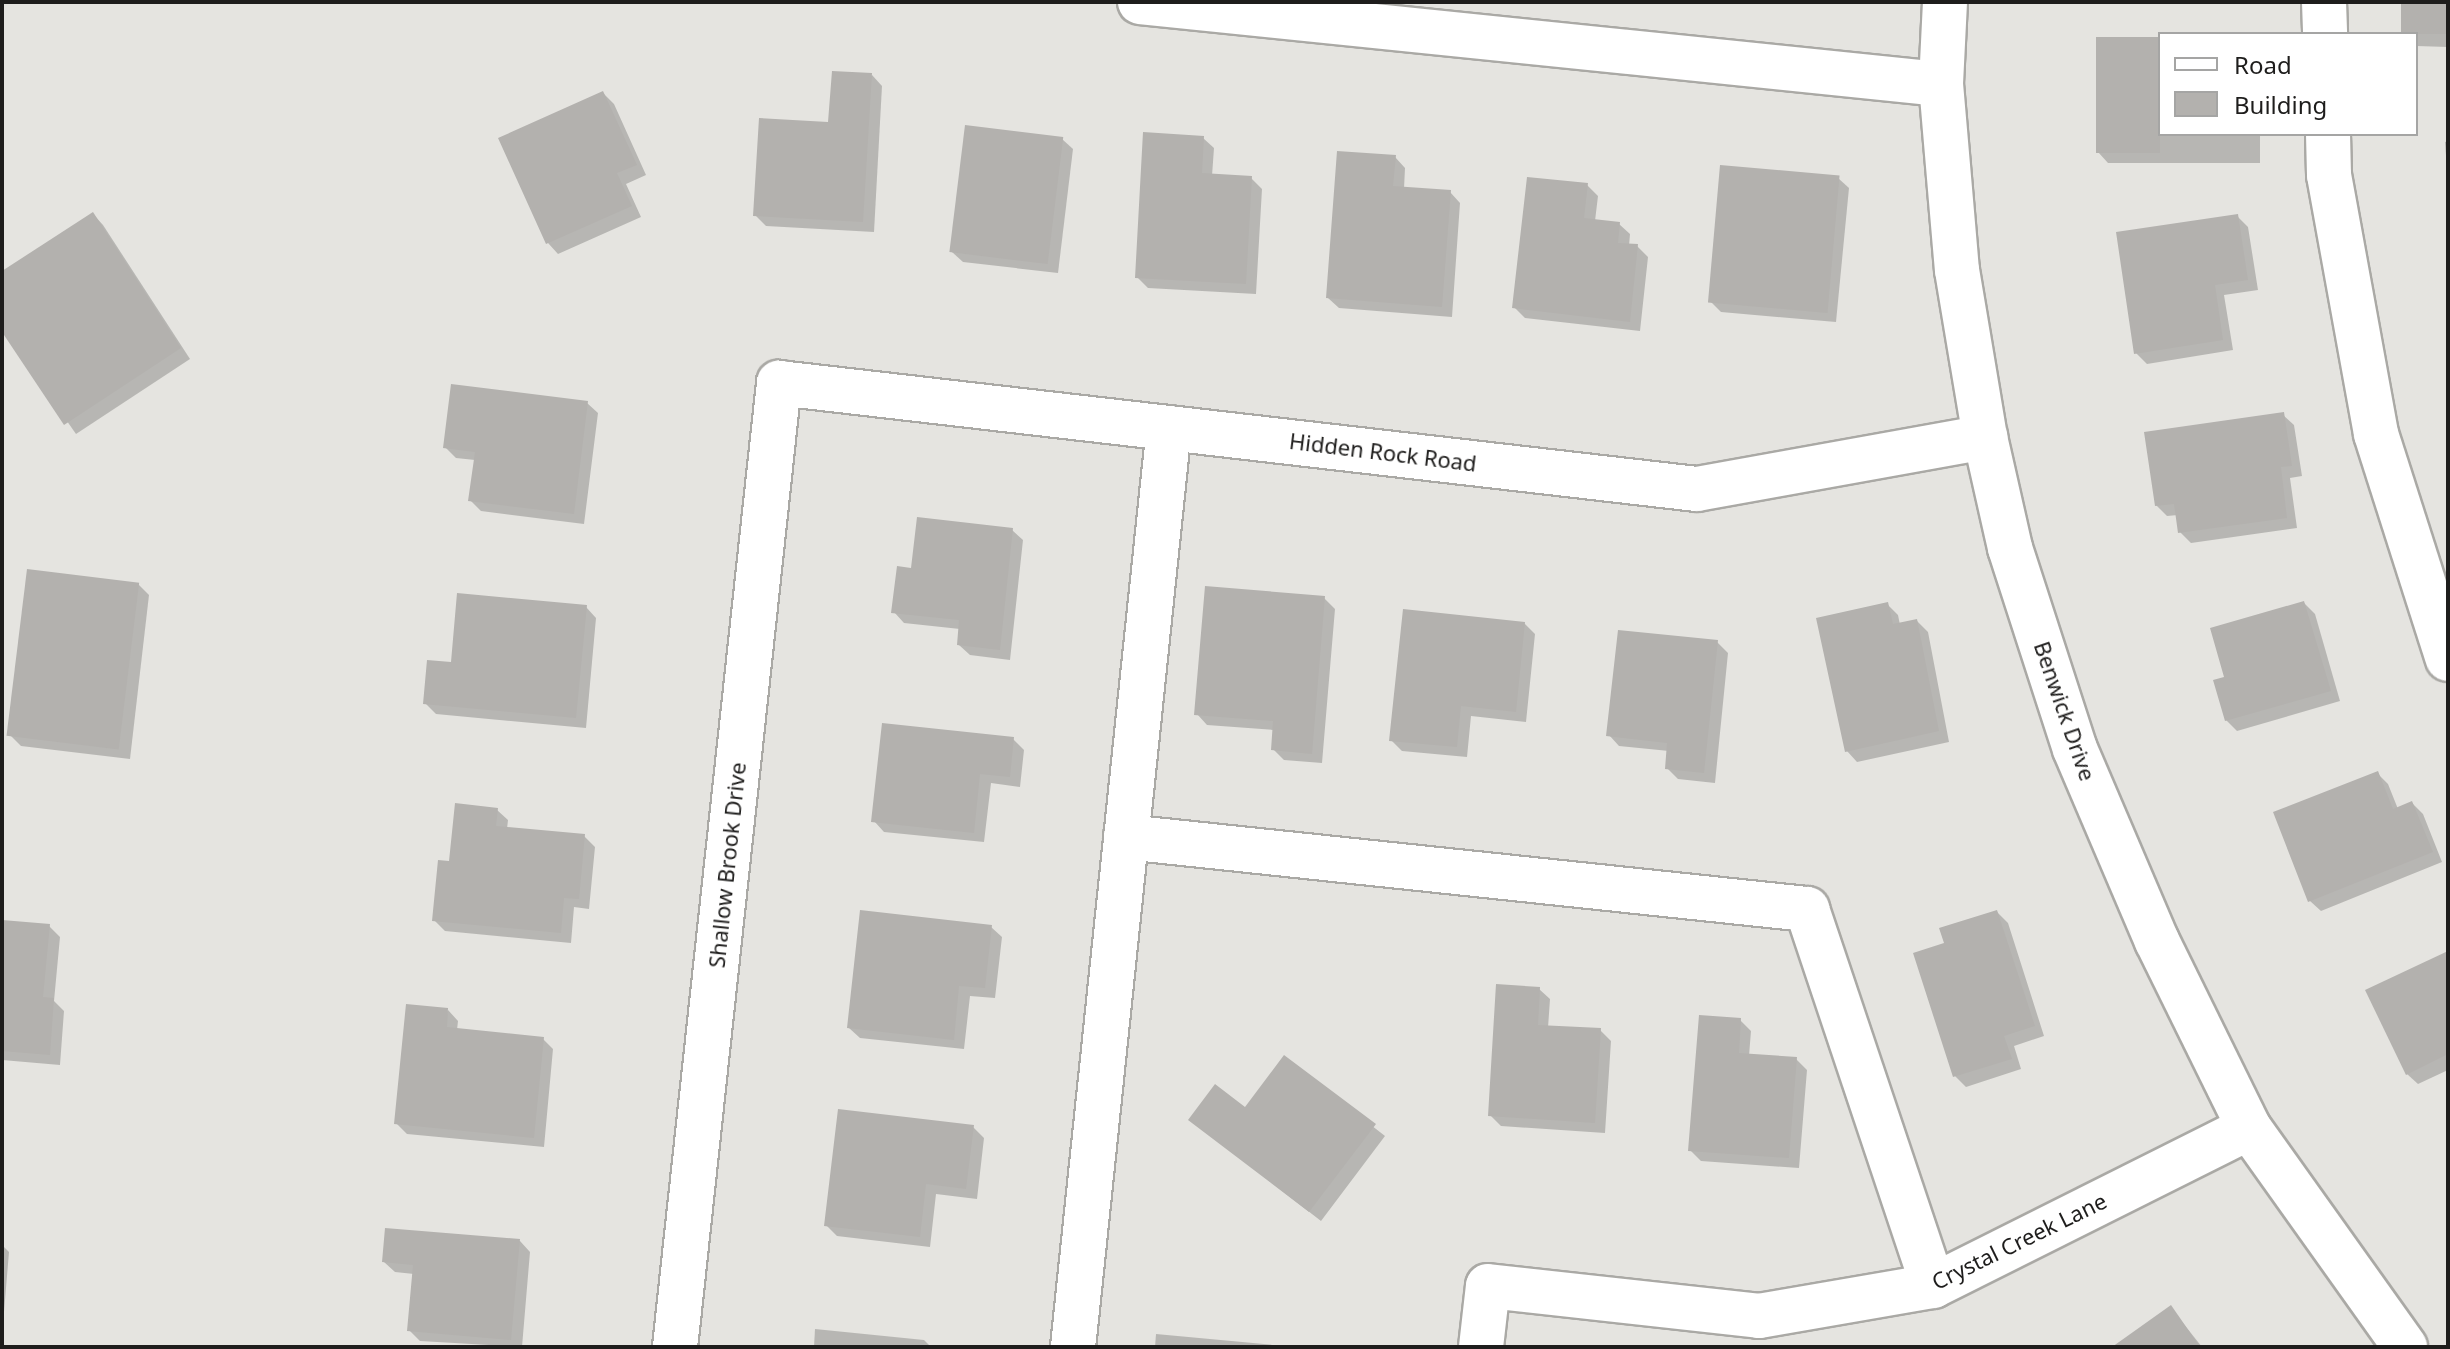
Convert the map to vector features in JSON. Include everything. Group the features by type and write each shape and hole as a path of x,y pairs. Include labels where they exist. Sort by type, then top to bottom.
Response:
{"street":[{"path":"1140,2 1941,84"},
{"name":"Benwick Drive","path":"1945,2 1941,84 1957,270 1985,437 2010,548 2075,749 2157,941 2249,1128 2405,1347"},
{"path":"2324,2 2325,32"},
{"path":"2328,136 2329,175 2376,434 2448,659"},
{"name":"Hidden Rock Road","path":"779,383 1697,489 1985,437"},
{"name":"Shallow Brook Drive","path":"675,1347 779,383"},
{"path":"1073,1347 1169,428"},
{"path":"1126,837 1807,909 1933,1286"},
{"name":"Crystal Creek Lane","path":"1481,1347 1488,1286 1759,1316 1933,1286 2249,1128"}],"building":[{"path":"2401,2 2448,2 2448,34 2401,32"},
{"path":"2096,37 2158,37 2160,153 2096,153"},
{"path":"832,71 872,73 863,222 753,216 759,118 828,122"},
{"path":"603,91 637,165 617,173 632,206 546,244 498,138"},
{"path":"965,125 1063,137 1048,264 949,252"},
{"path":"1143,132 1204,136 1202,173 1252,176 1246,284 1135,278"},
{"path":"1337,151 1396,155 1393,186 1451,190 1442,307 1326,298"},
{"path":"1720,165 1840,175 1828,313 1708,302"},
{"path":"1527,177 1588,183 1584,218 1620,222 1618,243 1638,244 1630,322 1512,308"},
{"path":"93,212 181,348 64,425 2,332 2,271"},
{"path":"2238,214 2248,280 2215,285 2223,340 2134,354 2116,232"},
{"path":"451,384 588,401 574,514 468,501 475,452 443,448"},
{"path":"2284,412 2292,466 2281,467 2287,518 2178,533 2174,504 2155,506 2144,432"},
{"path":"917,517 1013,528 1000,650 957,645 959,620 891,613 897,566 911,568"},
{"path":"27,569 139,583 119,750 7,736"},
{"path":"1205,586 1325,596 1312,754 1271,750 1273,721 1194,715"},
{"path":"457,593 587,605 576,718 423,704 427,660 451,662"},
{"path":"2304,601 2331,691 2225,721 2213,680 2224,677 2210,628"},
{"path":"1888,602 1893,624 1917,619 1939,731 1845,752 1816,618"},
{"path":"1403,609 1525,622 1516,712 1461,706 1457,747 1389,741"},
{"path":"1618,630 1718,640 1704,773 1665,769 1667,743 1606,736"},
{"path":"882,723 1014,737 1010,777 980,774 974,833 871,822"},
{"path":"2378,771 2393,809 2412,801 2433,852 2308,902 2273,812"},
{"path":"455,803 498,808 496,826 585,834 579,899 564,898 561,933 432,921 438,860 449,861"},
{"path":"860,910 992,925 985,988 959,986 954,1040 847,1028"},
{"path":"1997,910 2035,1026 2004,1036 2012,1059 1953,1077 1913,953 1944,943 1939,928"},
{"path":"2,920 50,924 43,997 54,998 50,1055 2,1051"},
{"path":"2448,951 2448,1054 2406,1075 2365,990"},
{"path":"1496,984 1540,987 1538,1025 1601,1028 1595,1123 1488,1116"},
{"path":"406,1004 448,1008 447,1027 544,1037 534,1138 394,1124"},
{"path":"1699,1015 1741,1018 1739,1053 1797,1057 1789,1158 1688,1151"},
{"path":"1284,1055 1376,1124 1309,1212 1188,1120 1215,1084 1245,1107"},
{"path":"838,1109 974,1125 966,1189 926,1184 920,1237 824,1226"},
{"path":"385,1228 520,1239 511,1340 407,1331 413,1265 382,1262"},
{"path":"2171,1305 2200,1347 2112,1347"}]}
